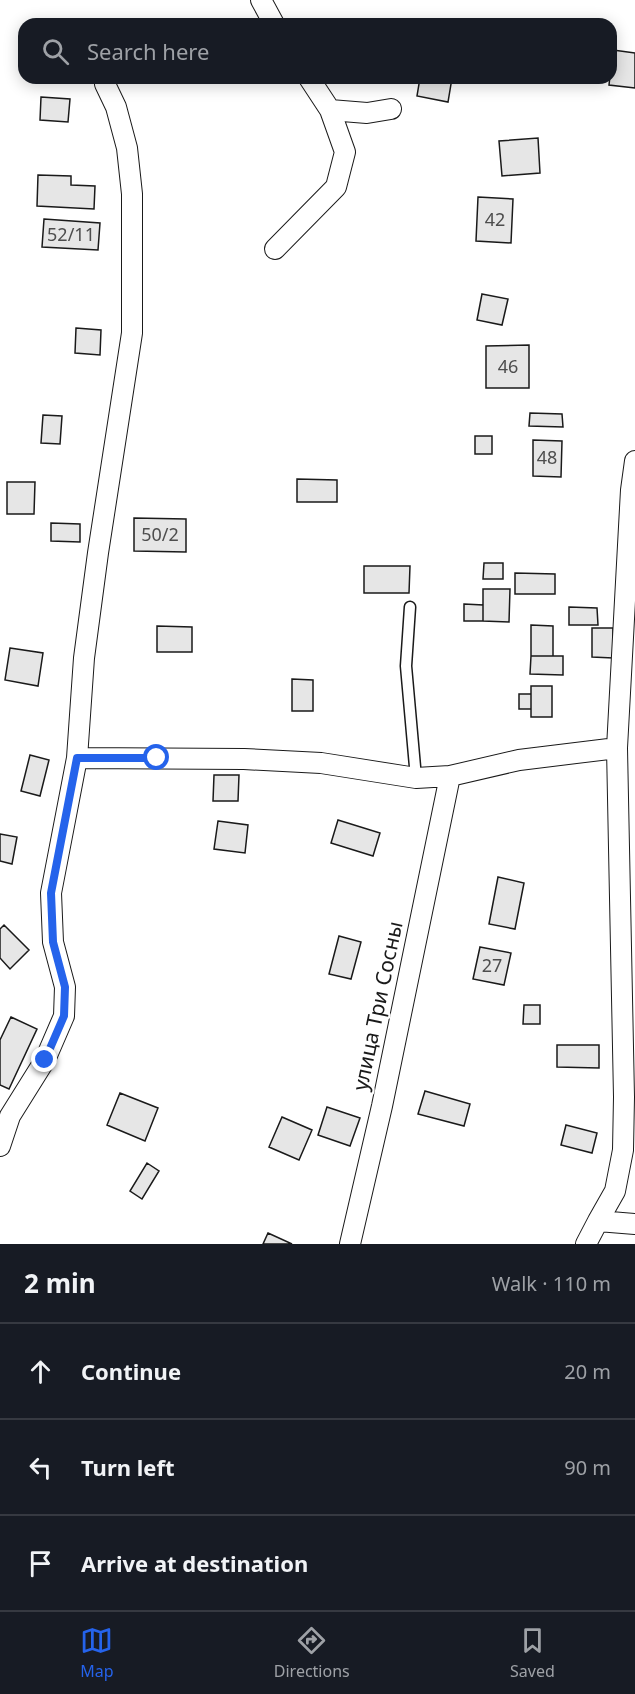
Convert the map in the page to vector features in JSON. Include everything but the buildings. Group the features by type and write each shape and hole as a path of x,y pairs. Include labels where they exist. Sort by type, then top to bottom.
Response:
{"street":[{"path":"261,0 271,18"},
{"path":"0,1146 10,1116 45,1060 64,1016 65,987 53,942 51,893 77,758 87,634 132,333 131,182 116,107 105,84"},
{"path":"275,249 336,187 345,152 330,110 313,84"},
{"path":"330,110 367,113 391,109"},
{"path":"586,1244 615,1191 623,1150 624,1085 616,748 630,490 635,461"},
{"path":"77,758 321,762 416,778 450,776 519,760 616,748"},
{"name":"улица Три Сосны","path":"350,1244 382,1106 450,776"},
{"path":"598,1221 635,1224"}],"lane":[{"path":"410,606 406,666 416,778"}],"route":[{"path":"45,1060 64,1016 65,987 53,942 51,893 77,758 157,758"}]}
